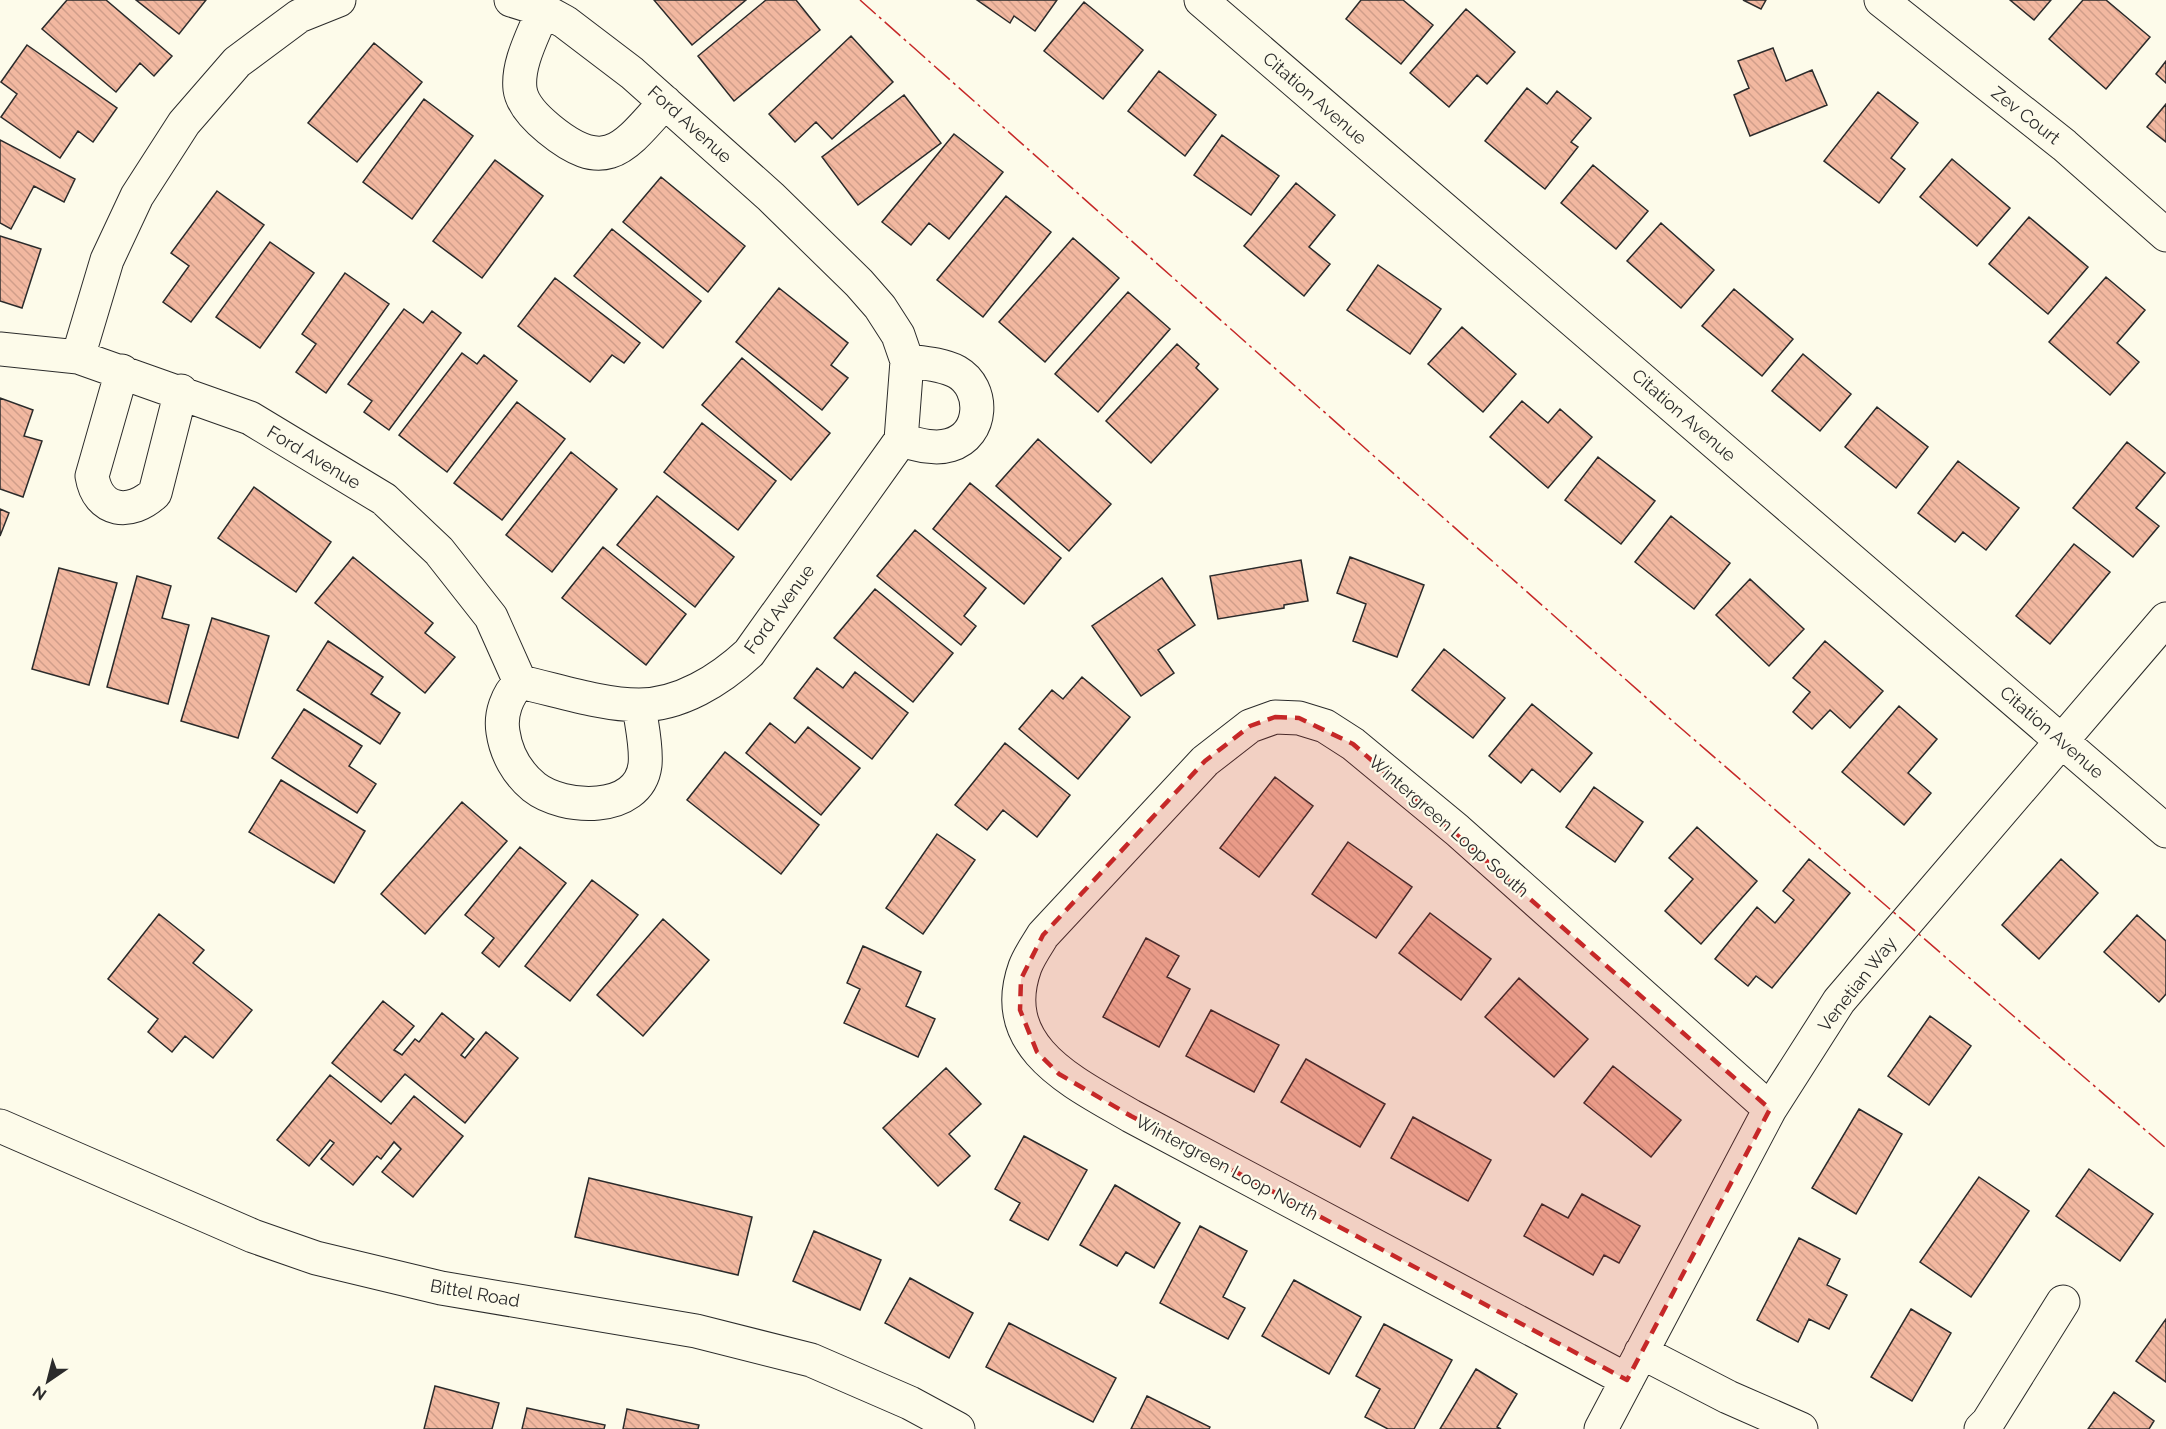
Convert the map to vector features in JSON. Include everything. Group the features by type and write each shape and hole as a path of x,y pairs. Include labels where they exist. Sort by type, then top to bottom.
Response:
{"street":[{"path":"78,357 106,260 137,196 184,123 237,62 299,16 339,0"},
{"name":"Ford Avenue","path":"0,349 78,357 181,391 250,418 384,499 439,551 491,617 520,682 639,705 677,699 726,674 749,653 901,440 908,361 898,335 880,306 771,197 607,51 565,21 543,10 511,0"},
{"name":"Citation Avenue","path":"1200,0 2166,831"},
{"name":"Zev Court","path":"1881,0 2064,145 2166,235"},
{"path":"543,10 520,73 520,92 534,115 555,133 582,152 592,154 614,150 640,130 665,102"},
{"path":"901,440 924,446 951,445 970,430 977,413 974,392 966,379 946,368 908,361"},
{"path":"122,371 92,476 93,486 103,500 118,507 142,505 155,493 181,391"},
{"name":"Venetian Way","path":"1601,1429 1770,1109 1839,1001 2166,619"},
{"path":"520,682 505,704 502,725 505,747 516,768 533,786 566,800 590,804 610,802 627,795 639,782 645,765 639,705"},
{"name":"Wintergreen Loop South","path":"1113,859 1205,761 1251,726 1275,717 1299,718 1325,726 1353,744 1457,830 1770,1109"},
{"name":"Wintergreen Loop North","path":"1113,859 1043,935 1026,964 1022,979 1020,1010 1023,1025 1037,1052 1059,1074 1131,1116 1634,1366 1728,1397 1801,1429"},
{"name":"Bittel Road","path":"0,1126 253,1236 316,1258 441,1288 696,1331 811,1360 910,1403 958,1429"},
{"path":"1981,1429 1988,1422 2062,1302"}],"highlighted area":[{"path":"1275,717 1299,718 1353,744 1770,1109 1627,1380 1131,1116 1059,1074 1037,1052 1020,1010 1021,979 1043,935 1205,761 1250,726"}],"building":[{"path":"67,0 106,0 172,56 154,76 140,63 116,92 42,29"},
{"path":"136,0 206,0 179,34"},
{"path":"654,0 746,0 692,45"},
{"path":"766,0 796,0 820,30 734,101 698,56"},
{"path":"977,0 1057,0 1035,31 1014,16 1010,23"},
{"path":"1361,0 1403,0 1433,25 1401,64 1346,19"},
{"path":"1743,0 1766,0 1761,9"},
{"path":"2010,0 2051,0 2034,20"},
{"path":"2083,0 2106,0 2150,37 2106,89 2049,39"},
{"path":"1084,2 1143,50 1103,99 1044,51"},
{"path":"1466,9 1515,52 1487,84 1477,75 1449,107 1410,73"},
{"path":"851,36 893,82 832,139 816,122 795,142 769,114"},
{"path":"374,43 422,82 357,162 308,123"},
{"path":"27,45 117,108 93,142 78,131 60,158 1,117 17,94 1,82"},
{"path":"1773,48 1786,81 1812,70 1827,105 1750,136 1734,95 1749,88 1738,61"},
{"path":"2166,61 2166,83 2156,74"},
{"path":"1159,71 1216,115 1185,156 1128,111"},
{"path":"1527,88 1547,104 1557,91 1591,118 1571,142 1578,147 1545,189 1485,141"},
{"path":"1878,92 1918,123 1891,158 1905,169 1879,203 1824,161"},
{"path":"904,95 941,143 858,205 822,157"},
{"path":"424,99 473,136 412,219 363,182"},
{"path":"2166,104 2166,142 2147,127"},
{"path":"954,134 1003,172 949,239 929,223 911,245 882,222"},
{"path":"1222,135 1279,176 1251,215 1194,175"},
{"path":"0,140 75,179 64,202 34,186 11,229 0,223"},
{"path":"1952,159 2010,208 1977,246 1920,197"},
{"path":"495,160 543,196 482,278 433,241"},
{"path":"1593,165 1648,211 1616,249 1561,203"},
{"path":"661,177 745,246 708,292 623,222"},
{"path":"1296,183 1335,215 1309,247 1330,264 1304,296 1244,246"},
{"path":"217,191 264,225 191,322 163,302 189,266 171,253"},
{"path":"1006,196 1051,232 983,317 937,280"},
{"path":"2029,217 2088,267 2048,314 1989,264"},
{"path":"1661,223 1714,270 1681,308 1627,261"},
{"path":"612,229 701,301 663,348 574,276"},
{"path":"0,236 41,249 22,308 0,301"},
{"path":"1073,238 1119,278 1045,362 999,322"},
{"path":"270,242 314,273 260,348 216,317"},
{"path":"1378,265 1441,309 1410,354 1347,310"},
{"path":"345,273 389,304 326,393 296,372 316,344 302,334"},
{"path":"2106,277 2145,310 2117,343 2139,362 2110,395 2049,342"},
{"path":"555,278 640,343 624,363 612,355 590,382 518,326"},
{"path":"779,288 848,343 831,365 848,378 822,410 736,342"},
{"path":"1734,289 1793,339 1762,376 1702,326"},
{"path":"1128,292 1170,329 1098,412 1055,374"},
{"path":"404,309 423,323 432,311 461,333 389,430 364,412 372,401 348,384"},
{"path":"1462,327 1516,374 1483,412 1428,364"},
{"path":"1177,344 1199,364 1196,368 1218,389 1151,463 1106,421"},
{"path":"462,353 477,364 484,355 517,381 447,472 399,435"},
{"path":"1803,354 1851,394 1820,431 1772,391"},
{"path":"742,358 830,433 791,480 702,405"},
{"path":"0,398 33,410 24,436 42,441 23,497 0,489"},
{"path":"1522,401 1548,423 1560,409 1592,437 1548,488 1490,437"},
{"path":"517,402 565,439 502,520 454,483"},
{"path":"1877,407 1928,447 1896,488 1845,447"},
{"path":"702,423 776,481 738,530 664,472"},
{"path":"1038,439 1111,504 1069,551 996,486"},
{"path":"2127,442 2165,473 2136,508 2159,526 2133,557 2073,508"},
{"path":"571,452 617,489 552,572 506,535"},
{"path":"1598,457 1655,501 1621,544 1565,500"},
{"path":"1958,461 2019,508 1986,550 1963,532 1955,542 1918,513"},
{"path":"970,483 1061,558 1024,604 933,529"},
{"path":"254,487 331,542 296,592 218,538"},
{"path":"657,496 734,557 695,607 617,545"},
{"path":"0,509 9,513 0,536"},
{"path":"1671,516 1730,563 1694,609 1635,562"},
{"path":"915,530 986,588 964,616 976,626 961,645 877,576"},
{"path":"2074,544 2110,572 2050,644 2016,616"},
{"path":"603,547 686,614 646,665 562,598"},
{"path":"353,557 433,623 425,633 455,657 425,693 315,603"},
{"path":"1350,557 1424,585 1397,657 1353,641 1366,604 1337,593"},
{"path":"1301,560 1308,601 1284,605 1284,608 1218,619 1210,576"},
{"path":"59,568 117,583 89,685 32,669"},
{"path":"137,576 171,586 162,618 189,625 168,704 107,687"},
{"path":"1162,578 1195,625 1158,650 1174,673 1141,696 1092,626"},
{"path":"1750,579 1804,629 1769,666 1716,615"},
{"path":"875,589 953,653 913,702 834,638"},
{"path":"212,618 269,636 238,738 181,721"},
{"path":"328,641 383,677 371,694 400,713 380,744 297,690"},
{"path":"1825,641 1883,691 1850,728 1830,710 1812,729 1793,712 1810,692 1793,678"},
{"path":"1444,649 1505,698 1473,738 1412,690"},
{"path":"817,668 843,688 855,672 908,713 872,759 794,698"},
{"path":"1082,677 1130,717 1078,779 1019,729 1052,690 1063,699"},
{"path":"1532,704 1592,753 1560,792 1532,769 1521,783 1489,756"},
{"path":"1899,706 1937,739 1908,773 1931,793 1904,825 1842,772"},
{"path":"304,709 362,746 349,766 376,784 357,813 272,758"},
{"path":"770,723 795,743 808,727 860,768 821,815 746,753"},
{"path":"1005,743 1070,795 1037,837 1003,810 987,830 955,805"},
{"path":"725,752 819,825 781,874 687,800"},
{"path":"1275,777 1313,806 1259,877 1220,848"},
{"path":"281,780 365,831 334,883 249,832"},
{"path":"1594,787 1643,822 1615,862 1566,827"},
{"path":"462,802 507,841 425,934 381,894"},
{"path":"1697,827 1757,881 1701,944 1665,911 1693,879 1669,858"},
{"path":"937,834 975,860 923,934 886,908"},
{"path":"1348,842 1412,887 1376,938 1312,894"},
{"path":"520,847 566,883 499,967 482,953 494,938 465,915"},
{"path":"1809,859 1850,893 1772,988 1756,976 1748,986 1715,959 1757,907 1775,923 1794,900 1783,891"},
{"path":"2061,859 2098,893 2039,959 2002,925"},
{"path":"592,880 638,915 570,1001 525,966"},
{"path":"1430,913 1491,959 1461,1000 1399,953"},
{"path":"159,914 204,950 193,963 252,1010 213,1058 185,1036 172,1052 148,1032 158,1019 108,979"},
{"path":"2137,915 2166,941 2166,994 2159,1002 2104,952"},
{"path":"663,919 709,960 643,1036 597,995"},
{"path":"1146,938 1179,956 1167,977 1190,989 1159,1047 1103,1017"},
{"path":"863,946 921,972 906,1006 935,1019 918,1057 844,1023 860,989 847,983"},
{"path":"1519,978 1588,1039 1554,1077 1485,1017"},
{"path":"383,1001 414,1026 394,1050 402,1055 415,1039 419,1042 442,1013 474,1039 461,1055 465,1058 486,1032 518,1058 465,1123 405,1074 381,1102 332,1063"},
{"path":"1211,1010 1279,1045 1254,1092 1186,1056"},
{"path":"1930,1016 1971,1046 1929,1105 1888,1076"},
{"path":"1306,1059 1385,1104 1360,1147 1281,1102"},
{"path":"1613,1066 1681,1120 1651,1157 1584,1103"},
{"path":"946,1068 981,1104 949,1134 970,1156 938,1186 883,1128"},
{"path":"330,1075 391,1124 414,1096 463,1136 413,1197 382,1172 401,1149 394,1142 381,1159 377,1156 353,1185 321,1159 334,1143 330,1140 309,1166 277,1140"},
{"path":"1859,1109 1902,1134 1856,1214 1812,1188"},
{"path":"1413,1117 1491,1160 1468,1201 1391,1158"},
{"path":"1024,1136 1087,1170 1048,1240 1010,1220 1020,1203 995,1189"},
{"path":"2089,1169 2153,1214 2120,1261 2056,1216"},
{"path":"1979,1177 2029,1211 1971,1297 1920,1262"},
{"path":"589,1178 752,1217 738,1275 575,1237"},
{"path":"1115,1185 1180,1223 1154,1268 1126,1252 1117,1266 1080,1245"},
{"path":"1582,1194 1640,1226 1619,1263 1604,1255 1593,1275 1524,1236 1542,1204 1568,1218"},
{"path":"1200,1226 1247,1251 1223,1297 1245,1308 1228,1339 1160,1303"},
{"path":"814,1231 881,1260 860,1310 793,1281"},
{"path":"1799,1238 1840,1259 1827,1285 1847,1295 1829,1329 1809,1319 1798,1342 1757,1320"},
{"path":"910,1278 973,1313 949,1358 885,1323"},
{"path":"1294,1280 1361,1317 1329,1374 1262,1336"},
{"path":"1911,1309 1951,1333 1912,1401 1871,1377"},
{"path":"2166,1319 2166,1382 2136,1361"},
{"path":"1009,1323 1116,1378 1093,1422 986,1367"},
{"path":"1384,1324 1452,1360 1414,1429 1388,1429 1365,1417 1380,1389 1356,1376"},
{"path":"1476,1369 1517,1394 1497,1427 1501,1429 1440,1429"},
{"path":"435,1386 499,1403 492,1429 424,1429"},
{"path":"2114,1392 2154,1421 2149,1429 2088,1429"},
{"path":"1147,1396 1210,1427 1209,1429 1131,1429"},
{"path":"527,1408 605,1425 604,1429 522,1429"},
{"path":"627,1409 699,1425 698,1429 623,1429"}],"power":[{"path":"860,0 1668,717 2166,1148"}]}
